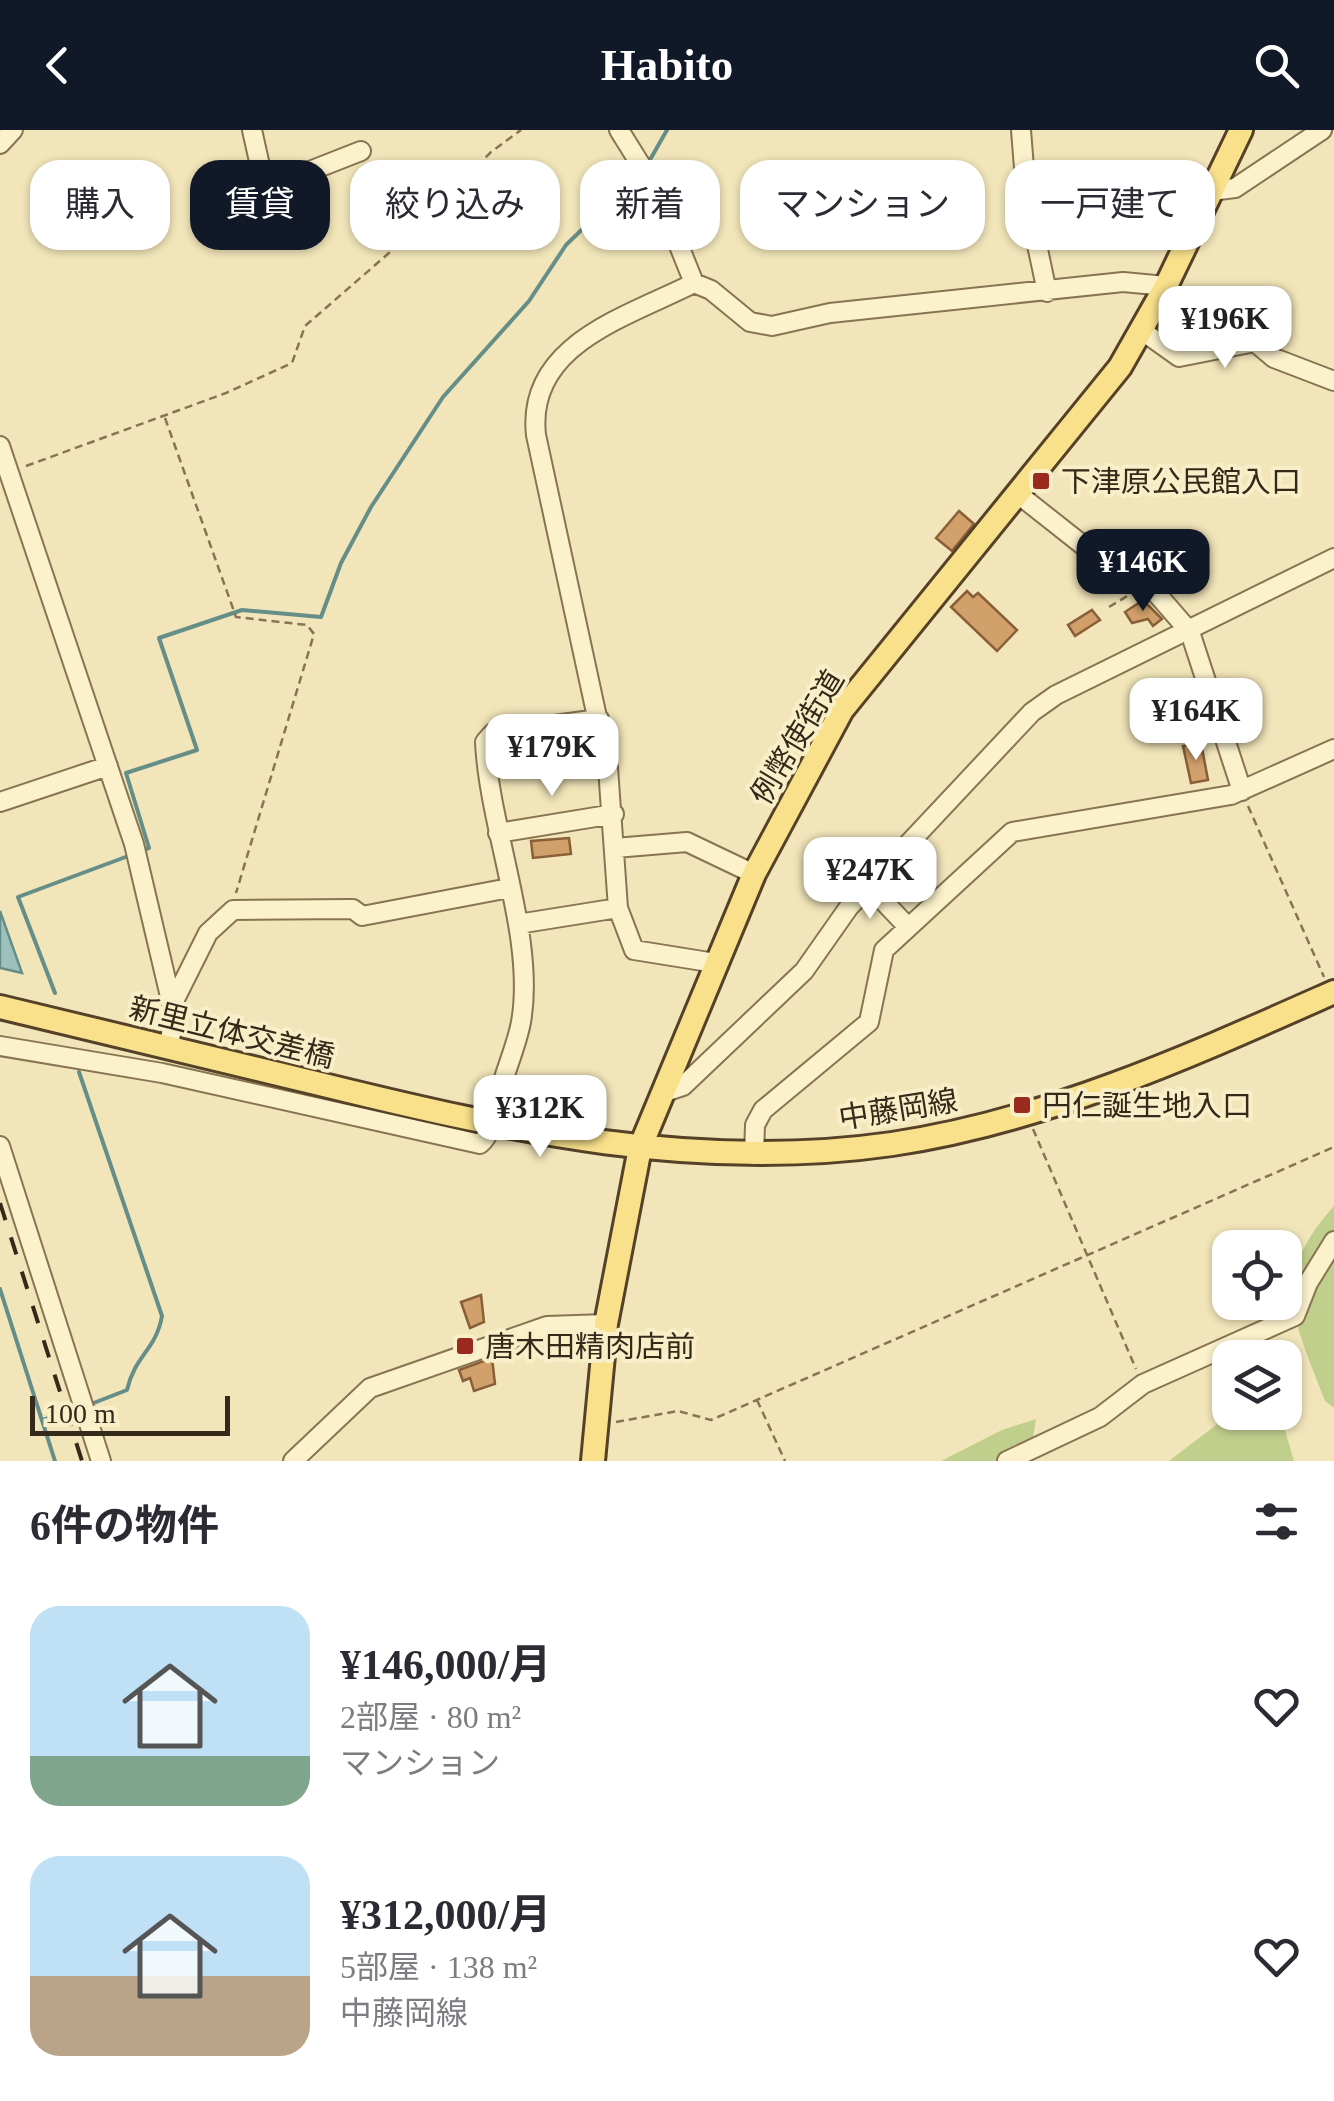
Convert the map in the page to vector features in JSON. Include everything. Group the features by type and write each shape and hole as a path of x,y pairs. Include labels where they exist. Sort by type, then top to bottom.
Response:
{"main road":[{"name":"例幣使街道","path":"1215,183 1241,130"},
{"name":"例幣使街道","path":"593,1461 606,1324 640,1148 754,874 842,710 1100,396 1142,330 1183,250"},
{"name":"中藤岡線","path":"450,1116 640,1148 754,1155 892,1144 1027,1114 1132,1078 1333,994"},
{"name":"新里立体交差橋","path":"0,1007 450,1116"}],"street":[{"path":"0,144 13,130"},
{"path":"252,130 264,179 300,176 361,151"},
{"path":"618,130 657,191 694,284"},
{"path":"1021,130 1026,193 1047,292"},
{"path":"1215,190 1235,188 1322,130"},
{"path":"715,963 634,950 618,908 614,814 599,719 536,435 533,412 538,391 561,358 592,333 694,284 711,290 750,322 772,326 830,312 1123,282 1166,286"},
{"path":"1142,330 1179,357 1255,342 1274,358 1334,381"},
{"path":"0,446 142,873 172,1005 171,1036"},
{"path":"1018,494 1089,550 1144,585 1190,632 1242,791"},
{"path":"662,1093 684,1086 804,970 868,886 1032,712 1056,695 1334,558"},
{"path":"0,1046 163,1068 460,1143 480,1144 491,1125 521,1021 518,924 486,762 489,734 599,719"},
{"path":"754,1155 755,1125 763,1110 869,1022 879,960 906,925 1012,832 1242,791 1334,750"},
{"path":"0,802 108,766"},
{"path":"498,833 614,814"},
{"path":"616,848 687,842 754,874"},
{"path":"868,886 906,925"},
{"path":"172,1005 208,933 233,910 353,909 362,916 510,888"},
{"path":"518,924 618,908"},
{"path":"0,1146 100,1461"},
{"path":"1006,1461 1100,1417 1143,1384 1295,1316 1316,1268 1334,1242"},
{"path":"293,1461 370,1388 547,1326 606,1324"}],"path":[{"path":"10,472 164,417 292,363 305,326 397,246 491,152 522,130"},
{"path":"164,417 236,617 307,625 314,634 233,910"},
{"path":"1110,608 1144,585"},
{"path":"1242,791 1333,994"},
{"path":"1027,1114 1143,1384"},
{"path":"597,1426 678,1411 705,1421 1334,1148"},
{"path":"757,1400 785,1461"}],"green space":[{"path":"1334,1206 1334,1408 1325,1401 1296,1320 1302,1320 1302,1252"},
{"path":"1036,1419 1029,1461 941,1461 1002,1430"},
{"path":"1212,1428 1285,1430 1294,1461 1169,1461"}],"water":[{"path":"0,911 22,973 0,968"}],"building":[{"path":"959,511 974,524 952,551 936,538"},
{"path":"967,591 973,597 978,593 1017,630 997,651 951,607"},
{"path":"1143,600 1162,619 1153,626 1148,619 1132,623 1125,612"},
{"path":"1092,610 1100,620 1075,636 1068,625"},
{"path":"1177,681 1185,723 1165,727 1156,685"},
{"path":"1201,743 1208,780 1191,783 1183,746"},
{"path":"569,838 571,854 533,858 531,841"},
{"path":"481,1295 484,1322 470,1328 461,1302"},
{"path":"492,1358 495,1384 474,1391 470,1378 463,1381 459,1370"}],"waterway":[{"path":"650,160 667,130"},
{"path":"140,851 149,848 126,773 197,750 159,638 242,610 321,617 341,563 371,507 443,397 529,301 566,245 580,231"},
{"path":"55,993 18,897 131,855"},
{"path":"79,1072 162,1316 127,1390 91,1404"},
{"path":"0,1289 55,1461"},
{"path":"43,1420 77,1408"}],"railway":[{"path":"0,1203 82,1461"}],"place":[{"name":"下津原公民館入口","path":"1041,481"},
{"name":"円仁誕生地入口","path":"1022,1105"},
{"name":"唐木田精肉店前","path":"465,1346"}]}
